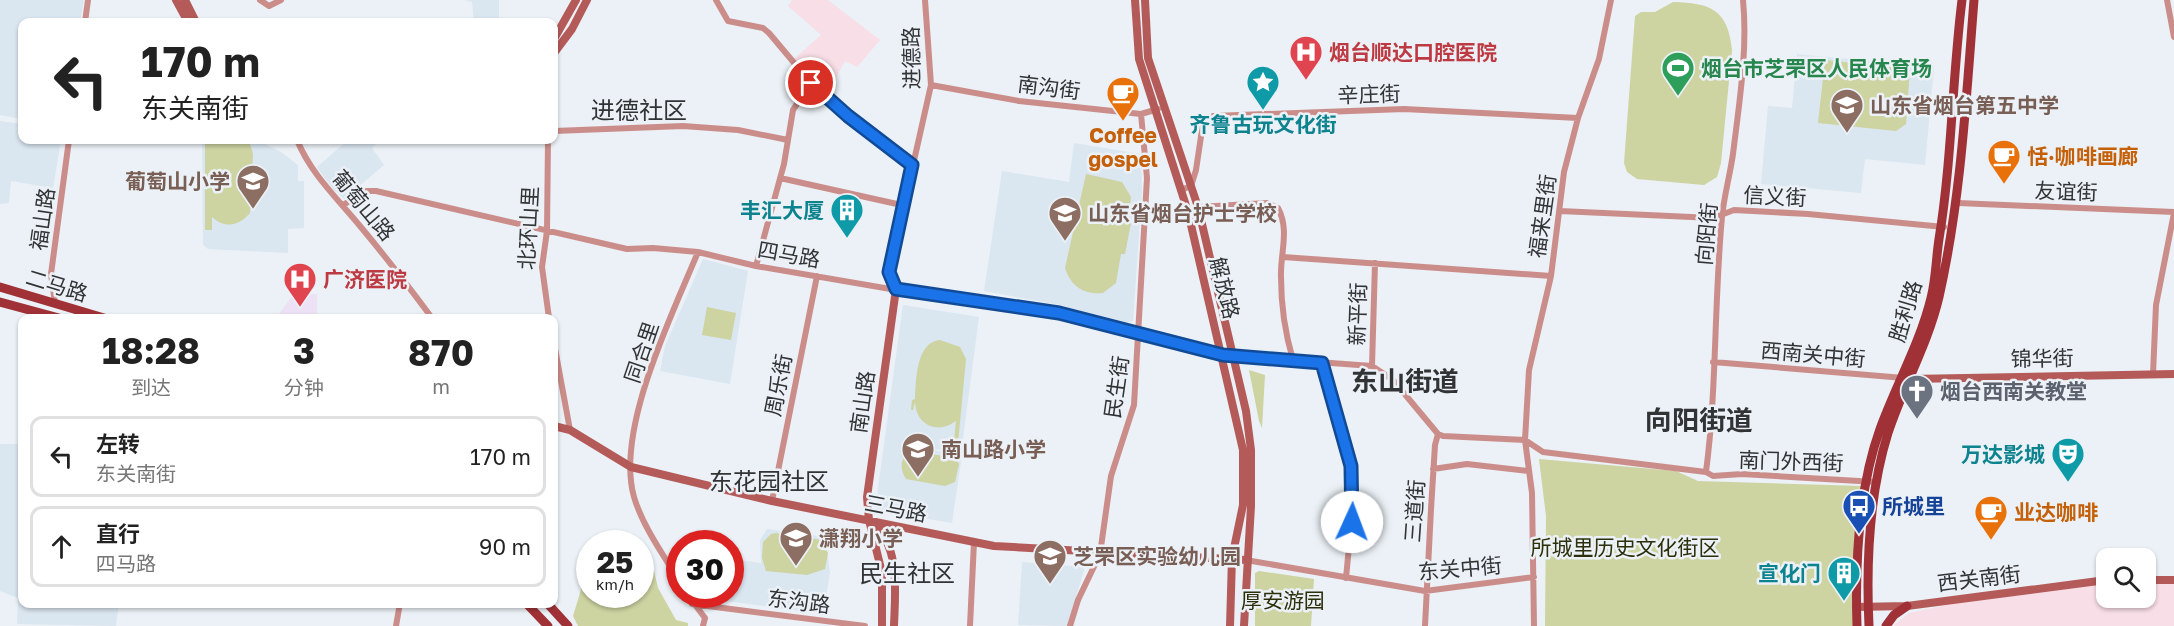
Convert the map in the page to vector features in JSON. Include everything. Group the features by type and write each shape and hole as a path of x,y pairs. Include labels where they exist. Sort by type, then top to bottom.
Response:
{"main road":[{"name":"胜利路","path":"1869,626 1872,514 1876,482 1888,433 1931,298 1942,227 1962,0"},
{"name":"胜利路","path":"1857,626 1856,607 1866,480 1880,430 1906,379 1938,300 1958,203 1974,0"},
{"name":"二马路","path":"0,287 91,314"},
{"name":"二马路","path":"0,302 44,314"},
{"path":"1886,626 1894,615 1907,606"},
{"path":"531,608 548,626"},
{"path":"552,608 568,626"}],"street":[{"path":"86,18 88,0"},
{"path":"176,0 186,18"},
{"path":"185,0 194,18"},
{"path":"260,0 269,6 281,0"},
{"path":"558,32 576,0"},
{"path":"558,48 572,29 587,0"},
{"path":"716,0 728,21 763,28 769,33 811,83 848,116 912,165"},
{"name":"进德路","path":"896,289 889,272 906,206 912,165 931,85 925,0"},
{"name":"解放路","path":"1136,0 1139,59 1198,207 1233,356 1251,450 1251,506 1246,560 1244,626"},
{"name":"解放路","path":"1145,0 1148,58 1223,355 1243,450 1244,505 1232,558 1230,626"},
{"name":"福来里街","path":"1534,626 1532,494 1525,440 1529,370 1551,276 1564,172 1578,118 1599,59 1611,0"},
{"name":"向阳街","path":"1706,472 1713,411 1713,362 1722,215 1733,155 1744,50 1743,0"},
{"path":"2167,0 2174,37"},
{"path":"756,266 780,178 793,110 811,83"},
{"name":"南沟街","path":"931,85 1019,101 1141,114 1159,108"},
{"name":"辛庄街","path":"1191,186 1203,123 1213,116 1404,109 1578,118"},
{"name":"民生街","path":"1070,626 1078,600 1100,554 1111,476 1134,405 1148,178 1141,114"},
{"path":"558,131 683,126 738,130 788,140"},
{"name":"福山路","path":"55,303 51,274 68,144"},
{"name":"葡萄山路","path":"299,144 330,194 343,205 429,314"},
{"name":"北环山里","path":"548,144 547,231 542,285 548,314"},
{"path":"780,178 906,206"},
{"path":"1181,190 1191,186"},
{"name":"四马路","path":"343,205 366,191 376,190 627,249 654,248 698,252 756,266 1059,313 1223,355 1372,366"},
{"name":"友谊街","path":"1958,203 2174,212"},
{"path":"1198,207 1273,205 1278,208 1284,224 1281,276 1285,333 1293,360"},
{"name":"信义街","path":"1560,212 1703,217 1722,215 1734,210 1953,227"},
{"path":"2153,374 2156,304 2174,212"},
{"name":"同合里","path":"666,559 649,530 636,501 631,467 633,433 654,360 698,252"},
{"path":"1283,257 1551,276"},
{"name":"新平街","path":"1372,366 1375,263"},
{"name":"周乐街","path":"772,501 817,276"},
{"name":"南山路","path":"882,626 882,573 869,520 867,497 896,289"},
{"name":"西南关中街","path":"1713,362 1906,379"},
{"path":"1322,363 1351,466 1353,505 1346,578"},
{"path":"558,365 570,430"},
{"path":"1372,366 1392,380 1438,434 1525,440"},
{"name":"锦华街","path":"1906,379 2174,374"},
{"name":"三马路","path":"558,427 570,430 631,467 772,501 974,542 1017,549 1246,560"},
{"name":"三道街","path":"1425,626 1428,603 1425,591 1433,469 1438,434"},
{"name":"南门外西街","path":"1525,440 1543,452 1706,472 1713,476 1742,474 1876,482"},
{"path":"1433,469 1467,464 1528,471"},
{"path":"869,520 888,540 892,558 894,626"},
{"path":"970,626 974,542"},
{"name":"东关中街","path":"1246,560 1425,591 1534,577"},
{"path":"2156,580 2174,580"},
{"name":"西关南街","path":"1856,607 1907,606 2096,581"},
{"path":"396,626 399,608"},
{"path":"696,608 705,618 703,626"},
{"name":"东沟路","path":"724,608 865,626"}],"shaded area":[{"path":"0,0 84,0 81,18 18,18 18,118 0,115"},
{"path":"465,0 499,0 499,18 474,18 472,2"},
{"path":"792,0 828,0 880,40 857,67 845,61 831,87 813,80 794,59 821,35 788,6"},
{"name":"山东省烟台第五中学","path":"1797,54 1934,67 1925,165 1865,159 1861,193 1761,184 1768,106 1792,108"},
{"path":"0,121 18,123 18,144 60,144 53,188 11,181 9,203 0,204"},
{"name":"山东省烟台护士学校","path":"1074,143 1141,154 1142,192 1133,321 1126,323 1059,305 984,291 1002,171 1069,182"},
{"name":"葡萄山小学","path":"202,144 265,144 281,152 298,165 298,181 304,181 304,228 288,229 288,253 208,249 203,245"},
{"path":"343,144 376,144 372,148 384,165 344,199 332,188 317,167"},
{"path":"703,259 748,271 730,384 660,371 665,346"},
{"name":"广济医院","path":"317,294 317,314 279,314 293,295"},
{"path":"903,305 979,317 961,453 893,443 962,455 952,523 875,510"},
{"path":"0,444 18,444 18,598 0,591"},
{"name":"潇翔小学","path":"767,529 819,536 826,542 830,573 823,614 744,603 744,561 761,563 760,540"},
{"name":"芝罘区实验幼儿园","path":"1022,562 1085,567 1067,626 1018,625"},
{"path":"2156,582 2174,583 2174,626 1893,626 1909,613 1966,601 2096,584 2096,608 2156,608"},
{"path":"18,598 18,608 118,608 116,626 17,624"}],"green space":[{"name":"烟台市芝罘区人民体育场","path":"1673,2 1697,4 1715,11 1726,25 1730,36 1732,50 1721,163 1717,177 1704,185 1637,179 1627,172 1624,163 1635,16 1641,12 1655,12"},
{"path":"1825,60 1910,69 1906,124 1896,131 1818,123"},
{"path":"205,144 250,144 253,154 250,213 241,221 232,224 222,223 212,217 212,230 205,230"},
{"path":"1086,174 1122,182 1131,197 1128,223 1131,223 1125,254 1121,254 1116,283 1103,293 1084,291 1079,288 1071,280 1065,268"},
{"path":"707,307 736,313 731,340 702,335"},
{"path":"940,340 960,347 966,359 958,443 954,442 956,421 942,427 935,427 919,417 915,402 911,410 922,355 932,342"},
{"path":"1249,370 1265,375 1262,428 1259,421"},
{"path":"912,451 956,458 959,464 955,482 945,486 906,479 902,471 902,463 905,456"},
{"name":"所城里历史文化街区","path":"1539,459 1676,471 1698,481 1861,486 1853,626 1545,626 1546,516"},
{"path":"771,534 822,540 828,553 825,569 807,575 766,571 762,558 763,542"},
{"path":"654,571 666,608 669,608 676,620 688,623 688,626 578,626 573,616 576,606 576,608 654,608"},
{"name":"厚安游园","path":"1259,571 1314,579 1311,626 1255,626 1255,573"}],"place":[{"name":"烟台顺达口腔医院","path":"1306,81"},
{"name":"烟台市芝罘区人民体育场","path":"1678,97"},
{"name":"齐鲁古玩文化街","path":"1263,111"},
{"name":"Coffee gospel","path":"1123,122"},
{"name":"山东省烟台第五中学","path":"1847,134"},
{"name":"恬·咖啡画廊","path":"2004,185"},
{"name":"葡萄山小学","path":"253,210"},
{"name":"丰汇大厦","path":"847,239"},
{"name":"山东省烟台护士学校","path":"1065,242"},
{"name":"广济医院","path":"300,308"},
{"name":"烟台西南关教堂","path":"1917,420"},
{"name":"南山路小学","path":"918,478"},
{"name":"万达影城","path":"2068,483"},
{"name":"所城里","path":"1859,535"},
{"name":"业达咖啡","path":"1991,541"},
{"name":"潇翔小学","path":"796,567"},
{"name":"芝罘区实验幼儿园","path":"1050,585"},
{"name":"宣化门","path":"1844,602"}],"district":[{"name":"进德社区","path":"639,109"},
{"name":"东山街道","path":"1405,381"},
{"name":"向阳街道","path":"1699,420"},
{"name":"东花园社区","path":"769,480"},
{"name":"民生社区","path":"907,572"}],"route":[{"path":"811,83 848,116 912,165 906,206 889,272 896,289 1059,313 1223,355 1322,363 1351,466 1352,522"}]}
